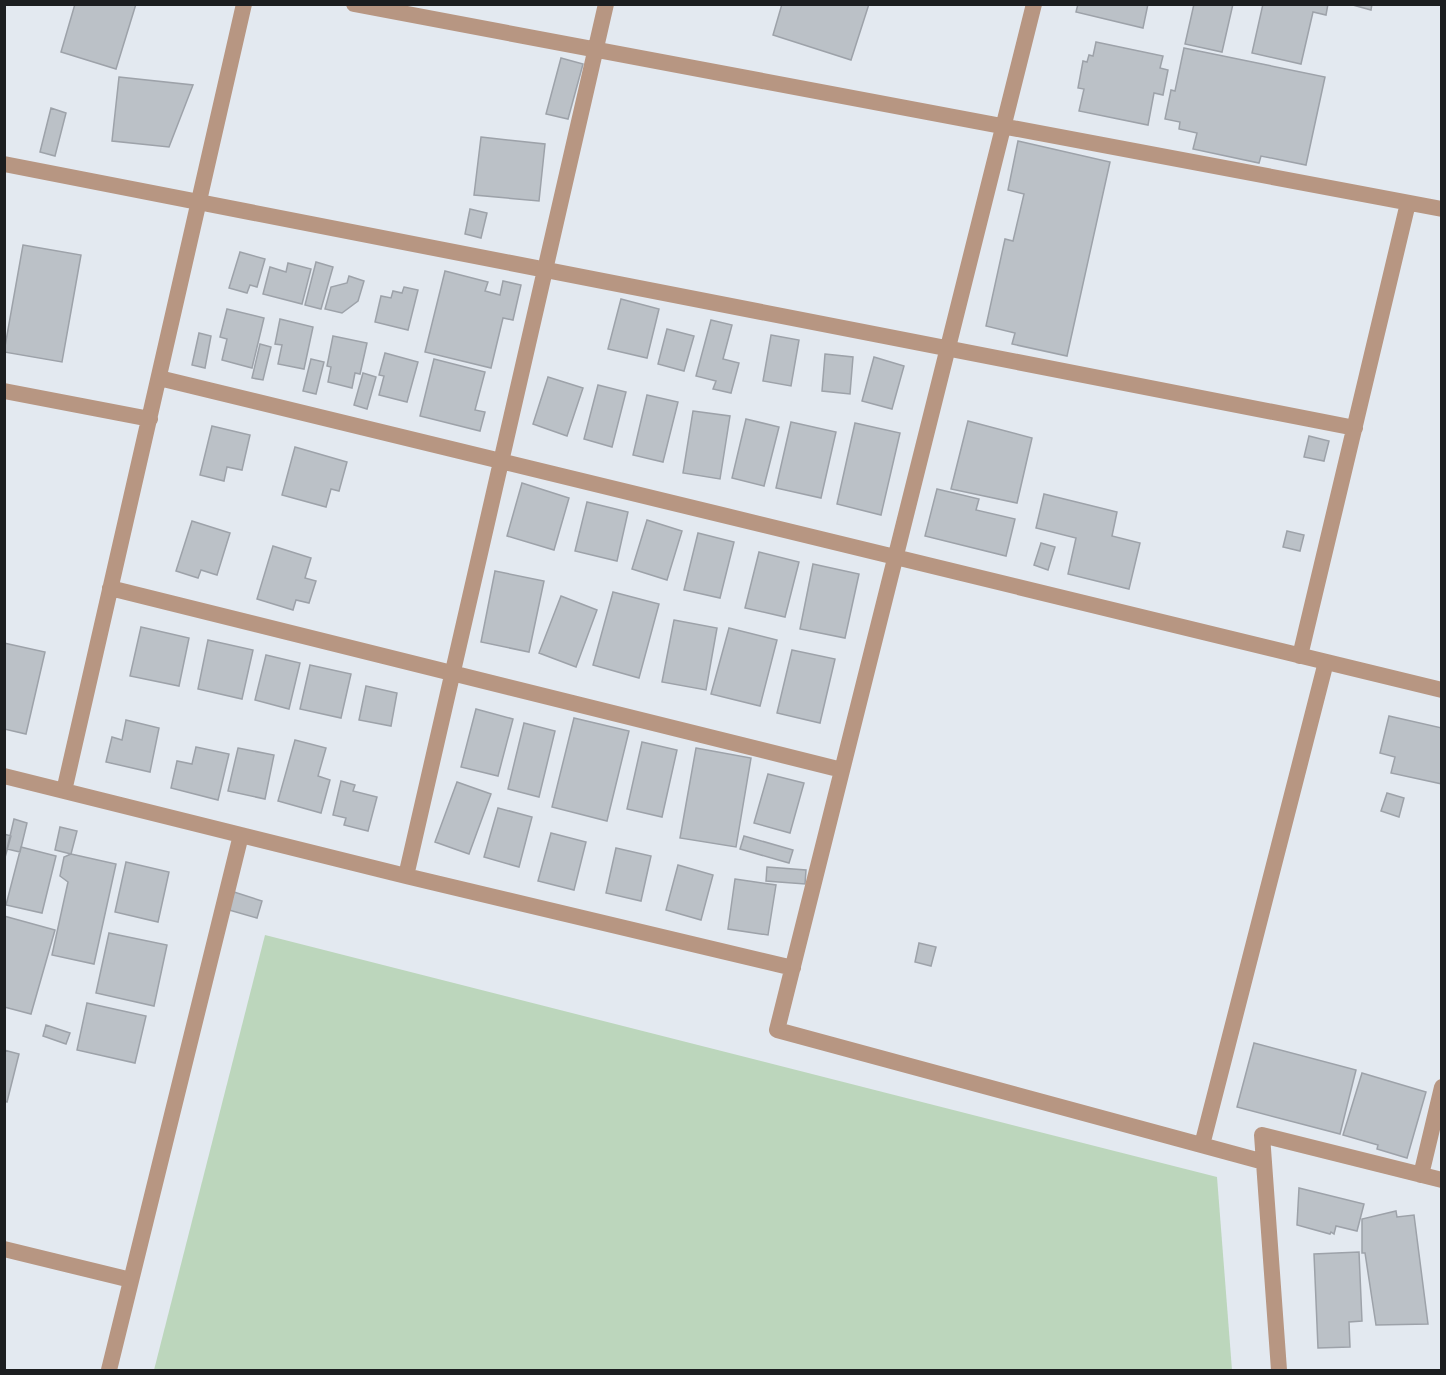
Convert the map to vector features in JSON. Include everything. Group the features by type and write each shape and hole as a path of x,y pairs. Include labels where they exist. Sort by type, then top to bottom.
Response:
{"street":[{"path":"64,791 244,4"},
{"path":"354,4 1442,209"},
{"path":"406,876 606,4"},
{"path":"1034,4 777,1030 1264,1162"},
{"path":"4,164 1355,428"},
{"path":"1300,656 1408,203"},
{"path":"159,378 1442,690"},
{"path":"4,391 150,419"},
{"path":"110,588 842,770"},
{"path":"1202,1145 1326,662"},
{"path":"4,776 406,876 793,968"},
{"path":"109,1371 241,835"},
{"path":"1421,1175 1442,1087"},
{"path":"1279,1371 1262,1135 1442,1180"},
{"path":"4,1249 131,1281"}],"green space":[{"path":"265,935 1217,1177 1232,1370 154,1370"}],"building":[{"path":"75,4 136,4 116,69 61,52"},
{"path":"782,4 869,4 851,60 773,35"},
{"path":"1078,4 1148,4 1143,28 1076,12"},
{"path":"1194,4 1233,4 1222,52 1185,44"},
{"path":"1263,4 1328,4 1326,15 1313,12 1301,64 1252,53"},
{"path":"1349,4 1372,4 1371,10"},
{"path":"1096,42 1163,56 1160,68 1168,70 1163,95 1154,93 1148,125 1079,111 1084,89 1078,88 1083,61 1087,62 1089,55 1093,56"},
{"path":"1184,48 1325,77 1306,165 1261,156 1259,163 1193,149 1197,133 1179,129 1180,122 1165,119 1171,90 1175,91"},
{"path":"561,58 583,64 568,119 546,114"},
{"path":"119,77 193,85 169,147 112,141"},
{"path":"51,108 66,113 55,156 40,152"},
{"path":"481,137 545,144 539,201 474,195"},
{"path":"1018,141 1110,162 1067,356 1012,344 1015,333 986,326 1005,239 1013,241 1024,194 1008,190"},
{"path":"470,209 487,213 481,238 465,234"},
{"path":"23,245 81,255 62,362 4,352"},
{"path":"240,252 265,259 257,287 250,285 247,293 229,288"},
{"path":"316,262 333,267 321,309 305,305"},
{"path":"288,263 311,269 302,304 263,294 270,267 286,272"},
{"path":"445,271 488,282 485,291 500,295 503,281 521,285 513,320 503,318 491,368 425,352"},
{"path":"349,276 364,281 358,301 342,313 325,309 331,287 347,283"},
{"path":"404,287 418,290 408,330 375,322 381,296 391,298 393,291 402,293"},
{"path":"621,299 659,309 647,358 608,349"},
{"path":"227,309 264,318 252,368 222,360 227,339 220,337"},
{"path":"280,319 313,327 304,369 278,364 282,345 275,344"},
{"path":"711,320 732,325 723,359 739,363 731,393 713,389 716,381 696,376"},
{"path":"667,329 694,336 684,371 658,364"},
{"path":"199,333 211,336 205,368 192,365"},
{"path":"771,335 799,340 791,386 763,381"},
{"path":"333,336 367,343 360,374 355,373 352,388 328,382 331,367 327,366"},
{"path":"260,344 271,347 263,380 252,378"},
{"path":"385,353 418,362 407,402 379,395 384,376 379,375"},
{"path":"825,354 853,357 850,394 822,391"},
{"path":"874,357 904,366 892,409 862,401"},
{"path":"311,359 324,362 316,394 303,391"},
{"path":"434,359 485,372 475,410 485,412 480,431 420,416"},
{"path":"363,373 376,377 367,409 354,405"},
{"path":"548,377 583,388 567,436 533,424"},
{"path":"598,385 626,392 612,447 584,439"},
{"path":"647,395 678,402 663,462 633,455"},
{"path":"693,411 730,416 720,479 683,473"},
{"path":"746,419 779,427 764,486 732,478"},
{"path":"968,421 1032,438 1017,503 951,489"},
{"path":"791,422 836,432 821,498 776,488"},
{"path":"855,423 900,433 881,515 837,504"},
{"path":"212,426 250,435 242,470 227,467 224,481 200,475"},
{"path":"1309,436 1329,441 1324,461 1304,457"},
{"path":"295,447 347,462 339,491 331,489 326,507 282,495"},
{"path":"522,483 569,498 554,550 507,536"},
{"path":"937,489 979,499 976,510 1015,519 1006,556 925,536"},
{"path":"1044,494 1117,512 1112,536 1140,543 1129,589 1068,574 1076,538 1036,528"},
{"path":"587,502 628,512 617,561 575,551"},
{"path":"647,520 682,531 667,580 632,569"},
{"path":"192,521 230,533 217,575 201,570 198,578 176,571"},
{"path":"1287,531 1304,535 1300,551 1283,547"},
{"path":"698,533 734,542 720,598 684,590"},
{"path":"1041,543 1055,547 1048,570 1034,565"},
{"path":"273,546 311,558 305,578 316,581 309,603 296,600 293,610 257,599"},
{"path":"759,552 799,562 785,617 745,608"},
{"path":"813,564 859,574 845,638 800,629"},
{"path":"495,571 544,581 529,652 481,642"},
{"path":"613,592 659,604 639,678 593,665"},
{"path":"561,596 597,610 576,667 539,653"},
{"path":"674,620 717,628 706,690 662,682"},
{"path":"141,627 189,638 179,686 130,676"},
{"path":"729,628 777,640 760,706 711,694"},
{"path":"208,640 253,650 242,699 198,689"},
{"path":"4,643 45,652 26,734 4,729"},
{"path":"792,650 835,659 820,723 777,713"},
{"path":"266,655 300,663 289,709 255,700"},
{"path":"310,665 351,674 341,718 300,709"},
{"path":"366,686 397,693 391,726 359,720"},
{"path":"476,709 513,719 498,776 461,767"},
{"path":"1389,716 1442,728 1442,784 1391,773 1395,757 1380,753"},
{"path":"574,718 629,731 607,821 552,807"},
{"path":"126,720 159,728 150,772 106,762 112,737 122,740"},
{"path":"524,723 555,731 539,797 508,789"},
{"path":"295,740 326,748 318,776 330,780 321,813 278,801"},
{"path":"642,742 677,750 662,817 627,809"},
{"path":"196,747 229,754 218,800 171,788 177,761 192,764"},
{"path":"238,748 274,755 265,799 228,791"},
{"path":"696,748 751,758 736,847 680,838"},
{"path":"768,774 804,783 790,833 754,823"},
{"path":"341,781 355,785 353,791 377,797 368,831 344,825 346,818 333,815"},
{"path":"457,782 491,794 469,854 435,842"},
{"path":"1387,793 1404,798 1399,817 1381,811"},
{"path":"498,808 532,817 519,867 484,857"},
{"path":"14,819 27,823 20,852 7,849"},
{"path":"60,827 77,831 71,854 55,850"},
{"path":"551,833 586,842 574,890 538,881"},
{"path":"4,834 11,836 4,861"},
{"path":"744,836 793,850 789,863 740,849"},
{"path":"21,847 56,856 42,913 6,905"},
{"path":"616,848 651,856 641,901 606,893"},
{"path":"71,854 116,864 94,964 52,955 68,882 60,876 64,857"},
{"path":"126,862 169,872 158,922 115,912"},
{"path":"678,865 713,875 701,920 666,910"},
{"path":"767,867 806,870 805,884 766,881"},
{"path":"735,879 776,885 768,935 728,929"},
{"path":"234,892 262,901 257,918 229,910"},
{"path":"4,916 55,930 31,1014 4,1007"},
{"path":"109,933 167,945 154,1006 96,993"},
{"path":"919,943 936,947 931,966 915,962"},
{"path":"87,1003 146,1016 135,1063 77,1050"},
{"path":"46,1025 70,1033 66,1044 43,1036"},
{"path":"1254,1043 1356,1070 1340,1134 1237,1107"},
{"path":"4,1050 19,1054 7,1102 4,1101"},
{"path":"1362,1073 1426,1092 1407,1158 1377,1149 1378,1145 1343,1135"},
{"path":"1299,1188 1364,1204 1357,1231 1336,1226 1334,1234 1331,1232 1330,1234 1297,1225"},
{"path":"1396,1211 1397,1217 1414,1215 1428,1324 1376,1325 1365,1253 1362,1253 1362,1219"},
{"path":"1359,1252 1362,1321 1349,1322 1350,1347 1318,1348 1314,1254"}]}
